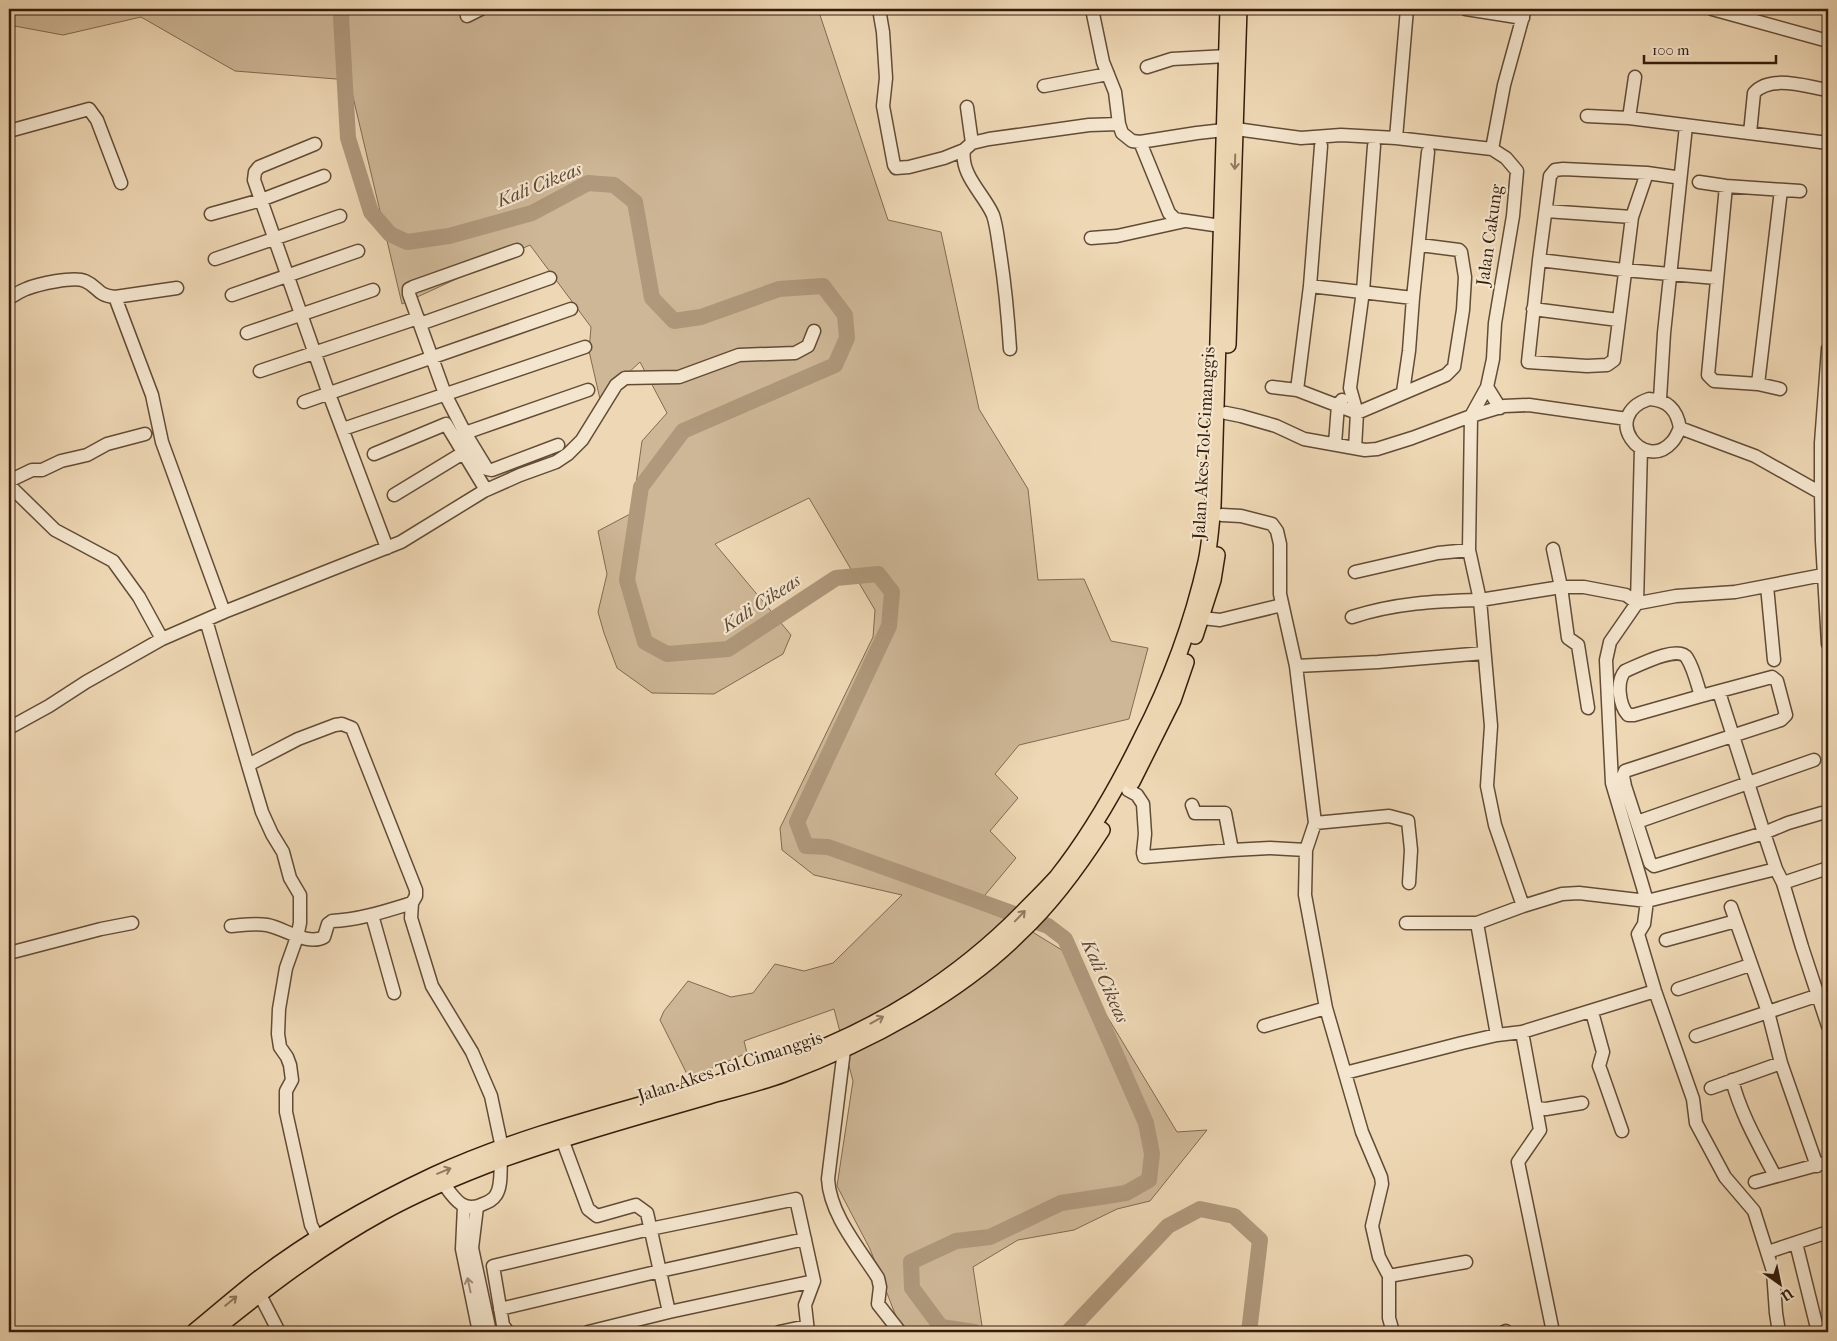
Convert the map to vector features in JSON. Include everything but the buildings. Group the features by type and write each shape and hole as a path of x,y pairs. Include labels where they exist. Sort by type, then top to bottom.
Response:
{"main road":[{"name":"Jalan Akes Tol Cimanggis","path":"555,1137 782,1074 844,1050 919,1009 965,979 993,950 1022,932 1056,886 1119,784 1163,697 1196,624 1213,580 1222,515 1226,413 1230,130 1227,56 1228,9"},
{"name":"Jalan Akes Tol Cimanggis","path":"1056,886 1086,855 1128,790 1173,700 1196,624 1213,506 1221,226 1239,9"},
{"path":"212,1332 321,1243 389,1197 435,1174 782,1063 837,1042 914,999 993,950"},
{"path":"194,1332 255,1281 321,1243 502,1154"}],"street":[{"path":"467,16 481,9"},
{"path":"879,9 883,32 886,78 883,106 894,166 900,168 908,167 944,158 968,146 1006,136 1081,126 1119,124"},
{"path":"1092,9 1103,62 1118,104 1119,124 1124,136 1132,141 1140,142 1197,132 1230,130 1301,138 1341,135 1396,138 1492,150 1504,85 1524,13 1466,9"},
{"path":"1396,138 1407,9"},
{"path":"1712,9 1828,41"},
{"path":"1147,66 1172,59 1227,56"},
{"path":"1044,86 1108,74"},
{"path":"1629,118 1635,78"},
{"path":"1750,133 1754,93 1762,86 1777,82 1828,90"},
{"path":"967,107 968,146 963,155 966,169 992,215 996,229 1004,280 1010,349"},
{"path":"9,131 89,109 97,120 121,183"},
{"path":"1587,116 1629,118 1828,143"},
{"path":"1660,400 1664,333 1686,126"},
{"path":"1140,142 1168,210 1175,219 1221,226"},
{"path":"315,144 259,166 255,172 254,180 314,352 387,548"},
{"path":"1297,390 1310,286 1321,146"},
{"path":"1354,448 1357,413 1350,388 1363,291 1374,146"},
{"name":"Jalan Cakung","path":"1471,416 1486,387 1493,359 1495,323 1513,216 1517,171 1506,158 1492,150"},
{"path":"1403,392 1409,351 1428,152"},
{"path":"1646,173 1632,217 1614,360 1607,365 1587,366 1528,362 1550,176 1555,170 1563,168 1646,173 1675,177"},
{"path":"211,214 261,200 324,176"},
{"path":"1700,182 1726,186 1800,191"},
{"path":"1726,186 1708,375 1714,380 1780,388"},
{"path":"1758,384 1782,190"},
{"path":"1546,211 1632,217"},
{"path":"215,259 340,216"},
{"path":"1091,238 1117,236 1185,222"},
{"path":"1272,386 1297,390 1357,413 1446,375 1454,367 1463,310 1465,276 1461,252 1420,245"},
{"path":"517,250 413,287 409,289 410,294 445,394 465,434 490,470 558,445"},
{"path":"232,295 358,251"},
{"path":"1539,260 1716,278"},
{"path":"260,371 314,352 420,321 550,278"},
{"path":"9,298 38,285 79,279 87,282 105,296 115,298 177,288"},
{"path":"1310,286 1413,298"},
{"path":"246,333 373,290"},
{"path":"115,298 152,395 162,442 224,612"},
{"path":"304,402 571,309"},
{"path":"1534,309 1618,320"},
{"path":"9,728 162,639 224,612 401,542 486,490 556,462 568,454 582,440 616,386 625,378 679,377 739,355 795,353 808,346 814,331"},
{"path":"344,429 585,347"},
{"path":"1828,349 1822,443 1825,495 1822,541 1826,574 1828,644"},
{"path":"1486,387 1500,408"},
{"path":"1335,444 1338,405 1350,388"},
{"path":"465,434 588,390"},
{"path":"1649,399 1660,400 1669,404 1675,412 1680,428 1673,442 1664,449 1652,451 1641,448 1632,441 1627,430 1627,418 1639,402 1649,399"},
{"path":"1226,413 1276,426 1304,439 1365,450 1377,449 1471,416 1500,408 1529,405 1627,418"},
{"path":"1471,416 1469,550 1480,600 1491,726 1487,786 1495,825 1523,906"},
{"path":"374,454 446,424 486,490"},
{"path":"1680,428 1755,456 1825,495"},
{"path":"9,481 32,470 42,470 60,461 86,455 107,444 145,434"},
{"path":"1641,448 1637,603 1610,642 1606,660 1612,783 1647,902 1644,924 1638,934 1655,991 1693,1099 1696,1123 1725,1177 1754,1211 1773,1271 1779,1332"},
{"path":"394,495 463,453"},
{"path":"9,486 55,530 113,561 140,597 162,639"},
{"path":"1222,515 1241,516 1272,524 1277,531 1280,544 1280,594 1296,666 1315,823 1306,850 1305,895 1326,1008 1362,1132 1381,1177 1382,1184 1372,1226 1379,1256 1390,1276 1389,1318 1393,1332"},
{"path":"1553,549 1561,587 1568,638 1578,645 1588,708"},
{"path":"1355,572 1438,553 1469,550"},
{"path":"1352,617 1392,606 1434,601 1480,600 1561,587 1584,587 1626,595 1637,603 1676,596 1734,592 1826,574"},
{"path":"1767,586 1774,660"},
{"path":"1196,624 1282,605"},
{"path":"206,620 262,812 283,852 290,878 300,895 300,923 286,968 279,1009 278,1034 280,1047 287,1056 292,1080 286,1091 286,1112 311,1225 321,1243"},
{"path":"1296,666 1378,662 1484,653"},
{"path":"1701,696 1688,658 1680,653 1671,653 1625,671 1620,676 1619,684 1623,710 1628,715 1634,715 1772,677 1777,681 1786,714 1784,718 1734,736 1625,771 1623,776 1625,786 1650,863 1654,866 1764,833 1822,812"},
{"path":"1720,692 1776,869 1823,994 1828,1026"},
{"path":"248,766 298,740 335,725 342,724 352,728 416,890 416,896 412,903 411,918 432,986 472,1052 490,1096 502,1154 499,1186 497,1194 492,1200 470,1207 454,1197 443,1183"},
{"path":"1637,822 1814,760"},
{"path":"1128,790 1138,795 1143,804 1144,857 1270,848 1306,850"},
{"path":"1192,804 1195,813 1225,813 1232,850"},
{"path":"1315,823 1388,816 1408,821 1411,850 1409,883"},
{"path":"1783,884 1828,868"},
{"path":"1406,924 1476,923 1562,894 1578,892 1647,902 1776,869"},
{"path":"231,926 267,925 284,930 297,937 322,939 328,924 332,921 372,915 412,903"},
{"path":"1731,907 1768,1012 1781,1063 1822,1164 1756,1182"},
{"path":"372,915 394,993"},
{"path":"1666,940 1736,921"},
{"path":"9,954 101,929 132,923"},
{"path":"1476,923 1497,1035"},
{"path":"1678,988 1750,965"},
{"path":"1345,1073 1497,1035 1522,1032 1655,991"},
{"path":"1696,1036 1823,994"},
{"path":"1264,1026 1326,1008"},
{"path":"1588,1013 1596,1049"},
{"path":"1588,1013 1603,1052 1599,1066 1622,1131"},
{"path":"1522,1032 1540,1130 1518,1162 1553,1332"},
{"path":"844,1050 828,1179 829,1193 835,1210 878,1278 880,1287 878,1304 900,1332"},
{"path":"1711,1088 1781,1063"},
{"path":"1732,1080 1745,1118 1775,1176"},
{"path":"1536,1108 1546,1109 1582,1103"},
{"path":"555,1137 588,1209 597,1216 636,1205 647,1213 669,1312"},
{"path":"508,1332 500,1309 493,1266 650,1229 796,1199 814,1280 805,1305 807,1329 779,1332"},
{"path":"470,1207 462,1249 479,1332"},
{"path":"470,1207 472,1248 490,1332"},
{"path":"1774,1250 1828,1232"},
{"path":"500,1309 805,1239"},
{"path":"1796,1243 1818,1332"},
{"path":"1390,1276 1466,1262"},
{"path":"588,1332 814,1280"},
{"path":"259,1293 279,1332"}],"shaded area":[{"path":"9,9 818,9 888,220 941,232 979,409 1028,489 1038,580 1084,579 1111,641 1148,648 1129,719 1019,745 995,774 1018,798 990,831 1016,858 975,907 1021,925 1070,955 1177,1132 1207,1130 1150,1201 1117,1209 1074,1230 1018,1240 973,1267 983,1332 902,1332 870,1249 837,1186 853,1081 834,1009 744,1041 747,1053 689,1078 660,1020 664,1011 688,981 731,997 753,993 775,964 804,971 833,963 902,895 814,875 782,850 780,828 873,637 875,610 809,498 715,544 791,635 783,654 714,694 652,693 617,668 598,612 607,574 598,531 632,513 642,441 667,413 640,362 600,399 589,351 591,327 530,245 402,304 349,80 235,71 141,17 63,35 9,25"}],"waterway":[{"name":"Kali Cikeas","path":"343,9 341,17 348,138 371,212 390,234 407,242 449,236 532,213 588,183 614,185 635,202 652,298 674,321 701,317 779,289 823,286 845,315 847,338 835,365 683,431 641,487 627,580 645,642 667,654 728,649 836,578 878,574 892,592 889,626 797,822 806,846 828,847 1048,926 1065,939 1146,1123 1152,1154 1149,1180 1126,1193 1061,1203 990,1237 956,1241 911,1262 912,1288 941,1327 974,1332"},
{"name":"Kali Cikeas","path":"1068,1332 1168,1226 1200,1209 1234,1216 1260,1240 1249,1332"}]}
